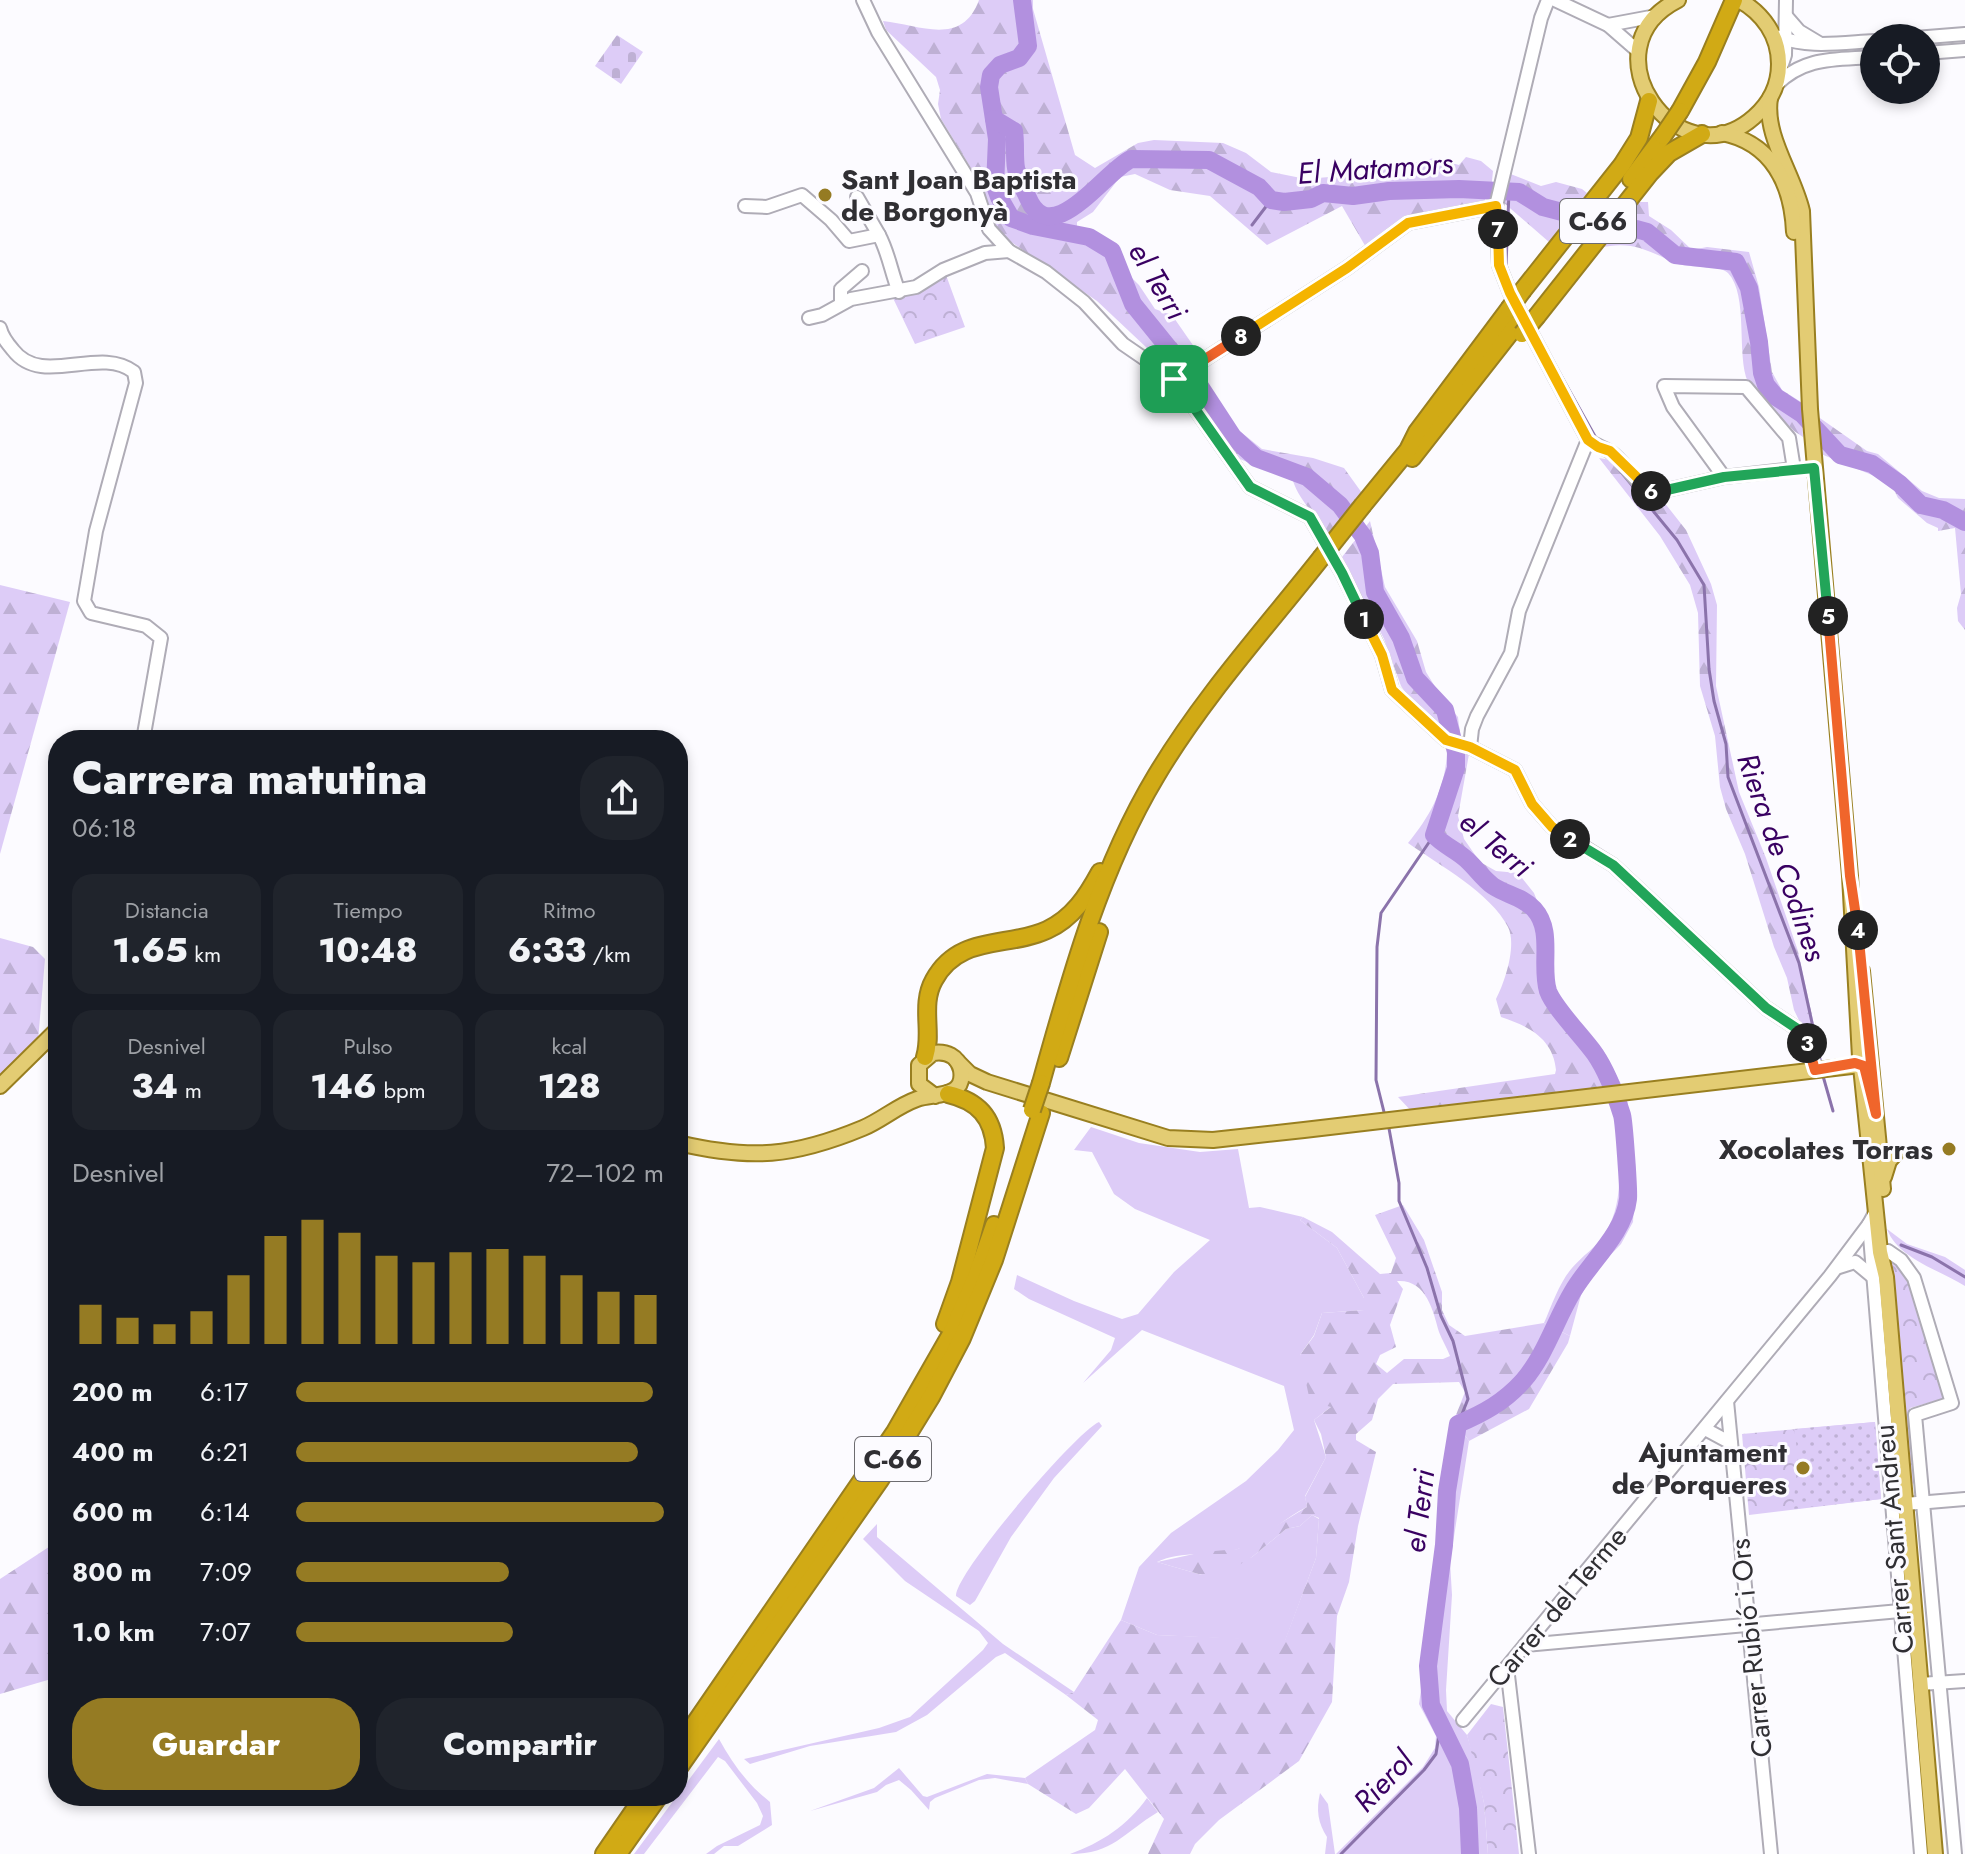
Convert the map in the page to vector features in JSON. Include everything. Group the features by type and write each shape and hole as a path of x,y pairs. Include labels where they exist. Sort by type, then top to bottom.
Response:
{"highway":[{"name":"C-66","path":"688,1734 843,1511 930,1375 976,1277 1117,880 1151,806 1212,710 1324,562 1456,402 1661,134 1707,62 1731,4"},
{"path":"1530,303 1639,138 1649,101"},
{"path":"1530,303 1669,153 1702,134"},
{"path":"1365,510 1408,450 1417,432 1515,321"},
{"name":"C-66","path":"1046,1085 1085,941 1121,842 1154,778 1223,678 1324,562"},
{"path":"925,1057 926,1003 941,969 967,949 1036,934 1067,918 1083,901 1109,855 1121,842"},
{"path":"930,1375 933,1354 960,1282 995,1148 990,1120 980,1107 947,1092"},
{"name":"C-66","path":"688,1755 865,1501 936,1387 986,1282 1037,1111"},
{"path":"604,1854 637,1806"},
{"path":"618,1854 652,1806"}],"main road":[{"path":"1678,0 1656,16 1645,33 1638,69 1649,101 1672,124 1702,134 1721,133 1749,121 1775,86"},
{"path":"1731,4 1758,13 1779,38 1775,86 1768,110 1771,130 1794,180 1802,211 1808,381 1850,876 1858,1064 1885,1155 1883,1185 1888,1251 1879,1277"},
{"path":"1721,133 1757,146 1781,174 1788,193 1794,217 1803,357 1808,381"},
{"path":"1850,876 1863,980 1873,1115 1872,1217 1905,1504 1935,1854"},
{"path":"899,1107 911,1094 919,1065 925,1057 940,1052 957,1061 970,1074 987,1082 1147,1133 1187,1140 1258,1135 1815,1070 1858,1064 1866,1055 1863,980"},
{"path":"0,1086 48,1039"},
{"path":"947,1092 961,1073 957,1061"},
{"path":"917,1078 923,1090 947,1092"},
{"path":"688,1145 719,1152 765,1155 801,1150 866,1127 920,1098 972,1082 987,1082"},
{"path":"1873,1115 1874,1147 1885,1155"},
{"path":"1872,1217 1877,1163 1885,1155"}],"street":[{"path":"863,0 878,32 977,193 989,229 1009,251 1046,272 1084,302 1123,344 1174,379 1250,487 1310,517 1342,573 1382,655 1392,690 1446,740 1470,747 1515,770 1532,804 1552,827 1613,865 1766,1008 1796,1028 1809,1044 1815,1070"},
{"path":"1548,0 1541,18 1497,203 1499,265 1510,293 1588,440 1610,451 1648,490 1658,492 1724,477 1814,468"},
{"path":"1555,0 1608,25 1639,52"},
{"path":"1786,0 1786,16 1779,38 1808,45 1860,42"},
{"path":"1608,25 1656,16"},
{"path":"1786,16 1799,31 1822,45"},
{"path":"1940,36 1965,34"},
{"path":"1940,52 1965,50"},
{"path":"1775,86 1797,67 1812,62 1860,58"},
{"path":"745,206 767,207 802,195 831,220 849,241 879,235"},
{"path":"857,197 890,255 899,292"},
{"path":"1174,379 1347,268 1408,223 1497,203"},
{"path":"809,318 822,315 851,299 916,287 943,270 985,253 1009,251"},
{"path":"841,303 841,289 862,271"},
{"path":"0,328 16,354 27,363 45,367 107,363 126,366 134,372 136,383 96,531 84,601 91,613 146,626 161,638 145,730"},
{"path":"1724,477 1673,407 1664,386 1746,387 1789,438 1794,469"},
{"path":"1470,747 1472,729 1511,653 1519,611 1588,440"},
{"name":"Carrer del Terme","path":"1463,1720 1834,1271 1872,1217"},
{"path":"1888,1251 1901,1260 1914,1278 1952,1403 1915,1415 1955,1854"},
{"path":"1834,1271 1842,1264 1855,1262 1879,1277"},
{"name":"Carrer Sant Andreu","path":"1879,1277 1900,1611 1921,1854"},
{"name":"Carrer Rubió i Ors","path":"1727,1401 1771,1854"},
{"path":"1705,1429 1731,1443"},
{"path":"1905,1504 1965,1499"},
{"path":"1525,1645 1900,1611"},
{"path":"1543,1623 1562,1640"},
{"path":"1507,1667 1529,1854"},
{"path":"1920,1684 1965,1681"}],"green space":[{"path":"979,0 1033,0 1075,155 1095,168 1138,143 1154,140 1223,143 1246,153 1271,172 1306,179 1364,174 1434,158 1459,165 1466,157 1481,161 1493,171 1491,191 1482,204 1419,214 1405,220 1367,249 1342,206 1267,245 1210,196 1170,190 1135,174 1120,177 1093,212 1077,222 1077,229 1114,252 1155,309 1172,315 1197,351 1186,358 1226,420 1262,449 1313,458 1344,468 1362,493 1329,535 1304,502 1293,481 1235,457 1181,380 1097,301 1004,237 993,221 972,170 941,119 938,104 940,90 936,77 886,30 883,21 925,29 951,28 972,15"},
{"path":"617,35 643,52 621,84 595,66"},
{"path":"1508,173 1541,186 1556,182 1587,193 1549,242 1504,203"},
{"path":"1636,202 1648,202 1649,216 1671,230 1692,250 1707,247 1749,252 1759,287 1772,372 1782,390 1801,402 1803,437 1762,401 1748,382 1738,296 1728,273 1718,268 1681,265 1630,246 1599,248"},
{"path":"946,275 965,327 915,344 892,296 909,295"},
{"path":"1817,416 1867,451 1878,454 1922,491 1939,498 1965,499 1965,630 1958,621 1957,608 1961,594 1955,528 1938,531 1898,498 1884,480 1821,454"},
{"path":"1599,458 1617,461 1660,497 1686,530 1711,584 1717,605 1716,686 1739,792 1798,951 1822,1061 1815,1062 1812,1047 1794,1010 1787,978 1745,854 1726,809 1720,787 1715,736 1700,686 1698,613 1690,585 1660,536"},
{"path":"1370,521 1385,587 1417,641 1426,672 1458,717 1460,734 1469,754 1458,816 1464,839 1480,862 1496,871 1518,873 1534,893 1554,943 1551,984 1569,1017 1603,1050 1621,1084 1413,1113 1398,1097 1555,1074 1556,1070 1550,1049 1538,1035 1501,1017 1496,999 1511,953 1508,927 1477,891 1408,843 1426,819 1438,794 1446,767 1447,736 1414,705 1401,686 1384,639 1342,557"},
{"path":"0,585 70,602 0,854"},
{"path":"0,938 33,947 45,959 38,1041 0,1080"},
{"path":"1627,1098 1636,1171 1633,1222 1621,1244 1597,1269 1581,1295 1570,1336 1544,1323 1567,1274 1602,1238 1613,1217 1619,1167 1612,1099"},
{"path":"1091,1127 1139,1143 1200,1152 1238,1149 1249,1208 1260,1207 1303,1217 1300,1220 1337,1248 1364,1298 1364,1310 1322,1313 1314,1335 1300,1355 1332,1406 1314,1420 1326,1457 1305,1496 1307,1507 1256,1541 1238,1549 1177,1556 1157,1562 1202,1575 1252,1557 1286,1529 1300,1526 1312,1515 1319,1519 1316,1558 1285,1641 1157,1635 1121,1620 1139,1567 1171,1533 1246,1481 1294,1430 1284,1386 1142,1330 1083,1383 1111,1350 1115,1338 1029,1299 1014,1289 1017,1275 1122,1319 1138,1314 1174,1272 1210,1240 1135,1209 1114,1194 1092,1152 1074,1150"},
{"path":"1403,1205 1424,1240 1442,1292 1442,1310 1449,1325 1465,1336 1544,1323 1570,1336 1568,1343 1529,1409 1469,1441 1454,1420 1465,1392 1459,1382 1393,1384 1378,1399 1372,1420 1356,1434 1356,1440 1376,1452 1358,1526 1349,1582 1337,1616 1332,1702 1299,1761 1219,1820 1195,1844 1190,1854 1148,1854 1164,1819 1125,1769 1089,1808 1076,1814 1028,1784 1025,1778 1095,1730 1098,1720 1066,1695 1074,1692 1121,1620 1157,1635 1285,1640 1316,1558 1319,1518 1312,1515 1300,1526 1286,1529 1252,1557 1226,1573 1202,1575 1157,1562 1203,1552 1238,1549 1307,1507 1305,1497 1326,1457 1314,1420 1331,1407 1310,1401 1300,1355 1314,1336 1322,1313 1364,1310 1364,1298 1337,1248 1300,1220 1303,1217 1332,1232 1380,1274 1391,1273 1396,1258 1375,1215","holes":["1397,1281 1415,1285 1427,1298 1450,1356 1443,1359 1404,1359 1387,1373 1376,1364 1380,1355 1396,1347 1390,1325 1403,1289"]},
{"path":"1887,1229 1907,1244 1945,1257 1965,1270 1965,1286 1910,1256 1892,1239"},
{"path":"1892,1263 1901,1270 1917,1302 1945,1398 1910,1408 1917,1483 1910,1484"},
{"path":"1454,1420 1469,1441 1450,1562 1452,1595 1447,1711 1467,1735 1475,1762 1484,1803 1488,1854 1336,1854 1423,1767 1435,1748 1436,1736 1419,1704 1435,1591 1437,1524 1442,1505 1448,1441"},
{"path":"1099,1422 1102,1426 1054,1478 1011,1537 975,1601 970,1605 956,1596 975,1561 1018,1504 1067,1450"},
{"path":"1875,1422 1881,1499 1749,1515 1742,1434"},
{"path":"1875,1422 1881,1499 1793,1509 1798,1456 1794,1429"},
{"path":"877,1524 877,1537 1003,1644 1074,1692 1066,1695 1005,1653 996,1657 927,1715 896,1732 810,1746 750,1764 744,1759 879,1728 910,1717 988,1643 979,1631 905,1581 863,1539"},
{"path":"48,1548 48,1680 0,1694 0,1579"},
{"path":"1491,1704 1503,1707 1519,1854 1488,1854 1484,1803 1467,1735"},
{"path":"719,1739 741,1773 770,1802 772,1825 738,1846 724,1846 714,1854 706,1854 760,1825 763,1816 757,1803 725,1761 718,1757 688,1796 688,1781"},
{"path":"899,1768 927,1797 987,1774 1025,1778 1028,1784 995,1778 979,1780 935,1798 930,1802 929,1810 899,1780 877,1792 810,1811 874,1788"},
{"path":"1320,1793 1328,1804 1335,1854 1325,1854 1327,1837 1319,1816"},
{"path":"1147,1798 1158,1812 1108,1846 1070,1854 1113,1832"},
{"path":"669,1806 681,1806 644,1854 634,1854"}],"waterway":[{"name":"el Terri","path":"1022,0 1028,46 1019,58 1000,65 991,75 989,87 997,139 995,186 999,197 1011,218 1033,226 1089,237 1112,251 1133,304 1201,388 1233,437 1256,458 1307,477 1340,505 1363,536 1370,553 1375,592 1401,638 1415,678 1445,710 1456,752 1456,768 1434,835 1463,857 1489,883 1534,909 1544,927 1548,991 1556,1006 1599,1060 1622,1115 1628,1199 1620,1224 1573,1291 1538,1360 1523,1381 1493,1406 1458,1424 1447,1491 1444,1545 1428,1666 1431,1705 1460,1764 1468,1808 1470,1854"},
{"name":"El Matamors","path":"994,119 1014,131 1019,180 1038,212 1050,216 1064,213 1131,159 1209,160 1259,187 1271,200 1284,202 1311,199 1323,193 1353,196 1389,191 1459,189 1519,192 1543,207 1566,213"},
{"name":"Riera de Codines","path":"1509,192 1506,265 1513,285"},
{"path":"1252,225 1271,200"},
{"name":"El Matamors","path":"1615,231 1636,229 1647,232 1675,255 1736,262 1749,288 1762,373 1766,385 1776,397 1802,414 1840,455 1872,464 1900,484 1921,505 1943,510 1965,522"},
{"name":"el Terri","path":"1144,326 1147,320"},
{"name":"Riera de Codines","path":"1545,347 1596,438"},
{"name":"Riera de Codines","path":"1612,461 1677,540 1704,585 1709,669 1726,744 1728,777 1799,963 1821,1064"},
{"path":"1385,1116 1376,1080 1377,947 1381,913 1434,835"},
{"name":"Riera de Codines","path":"1823,1076 1833,1111"},
{"path":"1388,1123 1399,1183 1399,1201 1453,1341 1468,1399 1458,1424"},
{"name":"Riera de Codines","path":"1901,1245 1932,1257 1965,1277"},
{"name":"Rierol","path":"1341,1854 1424,1770 1436,1754 1440,1728"}],"place":[{"name":"Sant Joan Baptista de Borgonyà","path":"825,195"},
{"name":"Xocolates Torras","path":"1949,1149"},
{"name":"Ajuntament de Porqueres","path":"1803,1468"}],"route":[{"path":"1496,206 1499,265 1535,342 1588,440 1610,451 1648,490 1658,492 1724,477 1814,468 1850,876 1876,1114 1868,1074 1862,1064 1815,1070 1809,1044 1796,1028 1766,1008 1613,865 1552,827 1532,804 1515,770 1470,747 1446,740 1392,690 1382,655 1342,573 1310,517 1250,487 1174,379 1347,268 1408,223 1496,206"}]}
